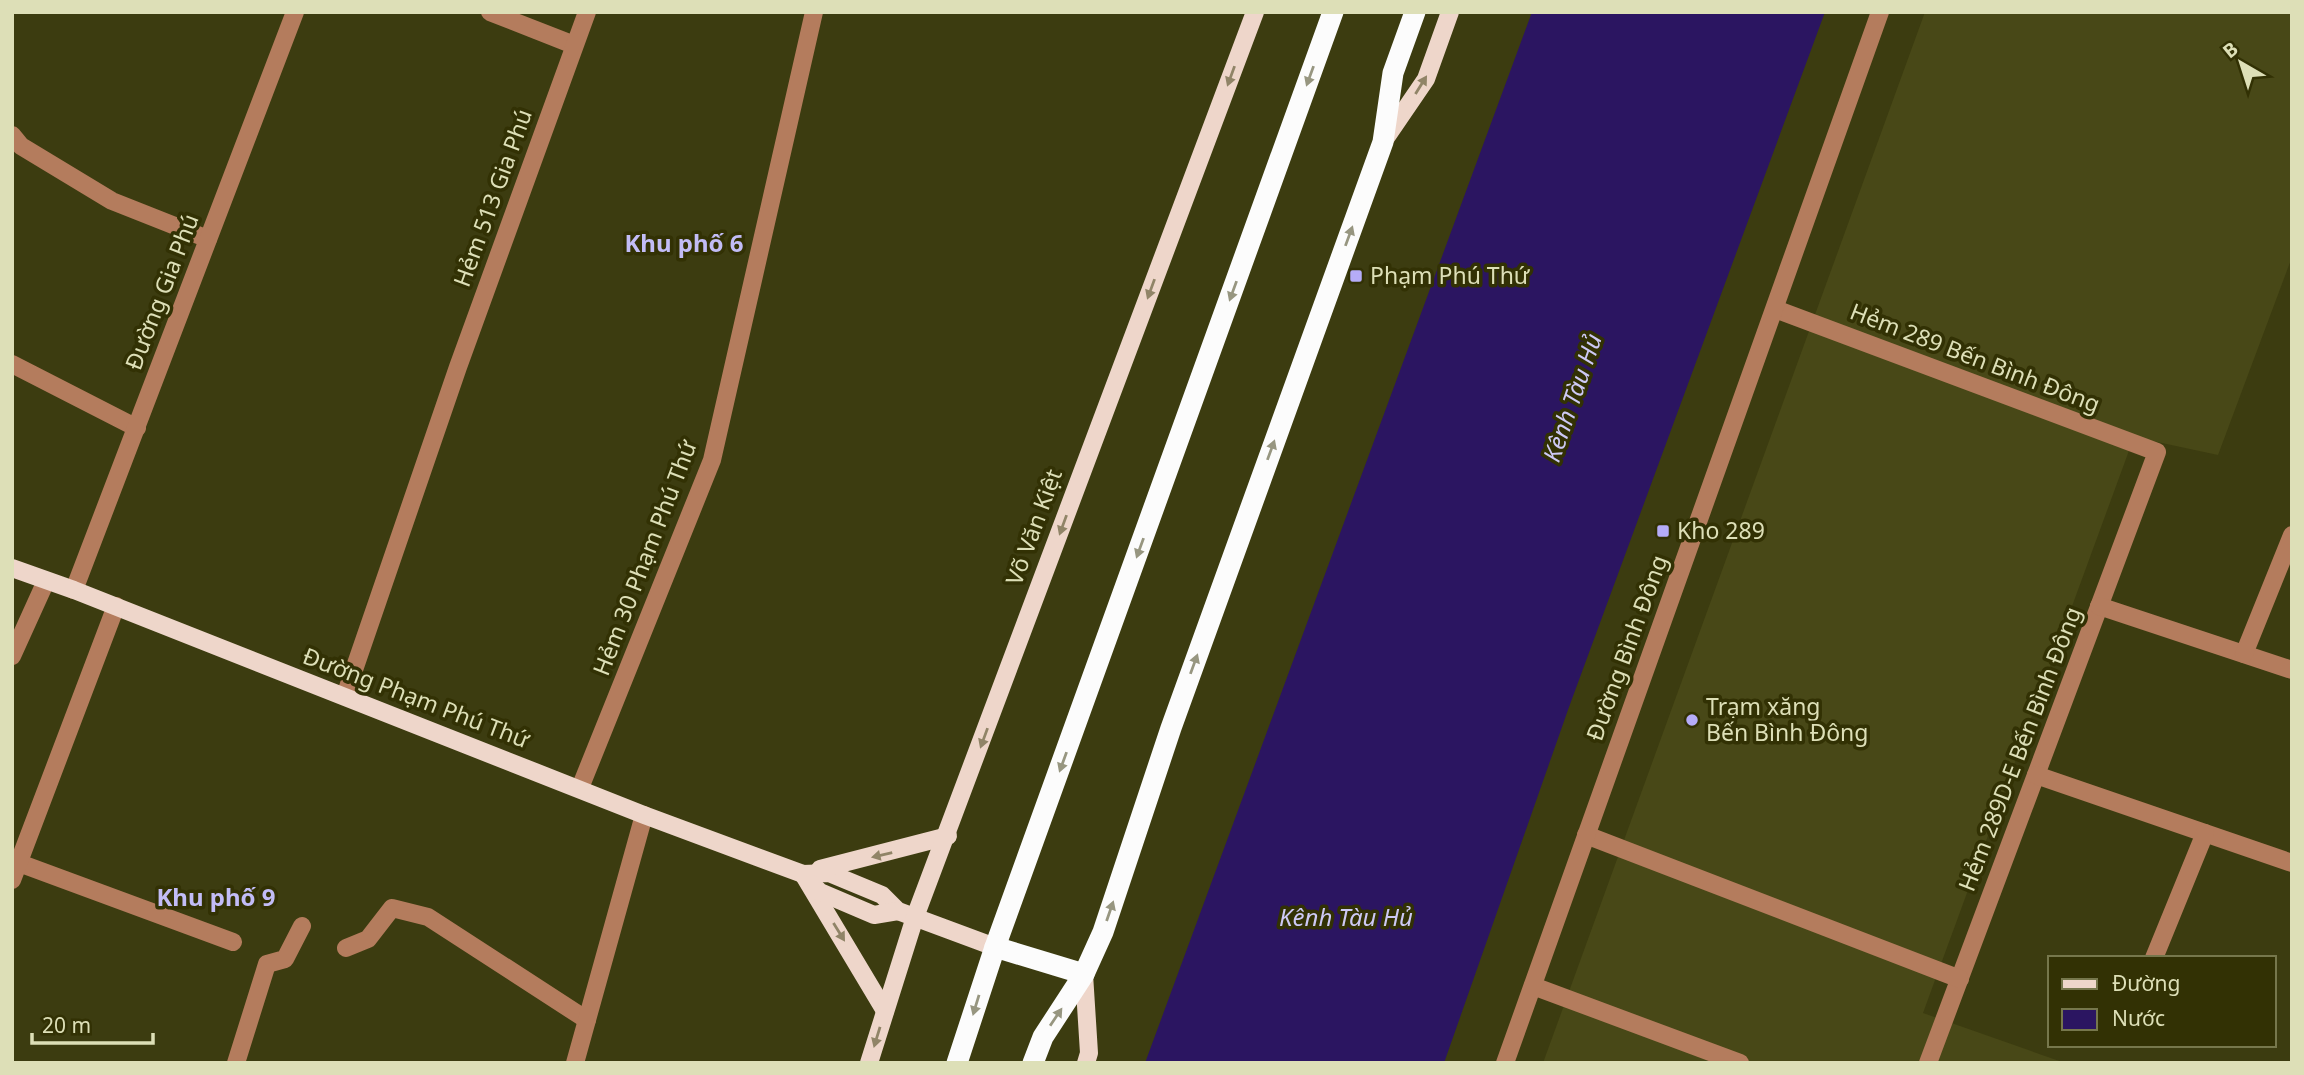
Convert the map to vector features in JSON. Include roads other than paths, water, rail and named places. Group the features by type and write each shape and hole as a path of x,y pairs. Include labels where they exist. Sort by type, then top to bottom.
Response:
{"highway":[{"path":"957,1063 995,947 1333,12"},
{"path":"1033,1063 1043,1037 1084,974 1103,932 1171,728 1383,142 1392,73 1415,12"},
{"path":"995,947 1084,974"}],"main road":[{"name":"Võ Văn Kiệt","path":"869,1063 885,1012 907,914 948,836 1255,12"},
{"path":"1383,142 1426,79 1450,12"},
{"name":"Đường Phạm Phú Thứ","path":"12,568 116,606 644,815 803,874 820,892 874,915 907,914"},
{"path":"885,1012 803,874 948,836"},
{"path":"907,914 995,947"},
{"path":"1084,974 1089,1053 1086,1063"}],"street":[{"name":"Đường Gia Phú","path":"75,590 295,12"},
{"path":"490,12 574,45"},
{"name":"Hẻm 513 Gia Phú","path":"345,696 458,367 587,12"},
{"name":"Hẻm 30 Phạm Phú Thứ","path":"580,789 712,460 814,12"},
{"name":"Đường Bình Đông","path":"1505,1063 1880,12"},
{"path":"12,135 21,146 112,201 208,239"},
{"name":"Hẻm 289 Bến Bình Đông","path":"1775,309 2157,452"},
{"path":"12,364 137,428"},
{"name":"Hẻm 289D-E Bến Bình Đông","path":"1928,1063 2157,452"},
{"path":"2244,654 2292,535"},
{"path":"12,656 46,581"},
{"path":"116,606 15,872 233,942"},
{"path":"2099,606 2292,670"},
{"path":"2036,775 2292,863"},
{"path":"575,1063 644,815"},
{"path":"2155,956 2205,833"},
{"path":"1587,835 1960,979"},
{"path":"346,948 368,939 392,908 428,917 587,1020"},
{"path":"236,1063 267,964 285,959 302,926"},
{"path":"1532,986 1740,1063"}],"water":[{"name":"Kênh Tàu Hủ","path":"1532,12 1825,12 1569,707 1444,1063 1145,1063"}],"place":[{"name":"Phạm Phú Thứ","path":"1356,276"},
{"name":"Kho 289","path":"1663,531"},
{"name":"Trạm xăng Bến Bình Đông","path":"1692,720"}],"district":[{"name":"Khu phố 6","path":"684,244"},
{"name":"Khu phố 9","path":"216,898"}]}
